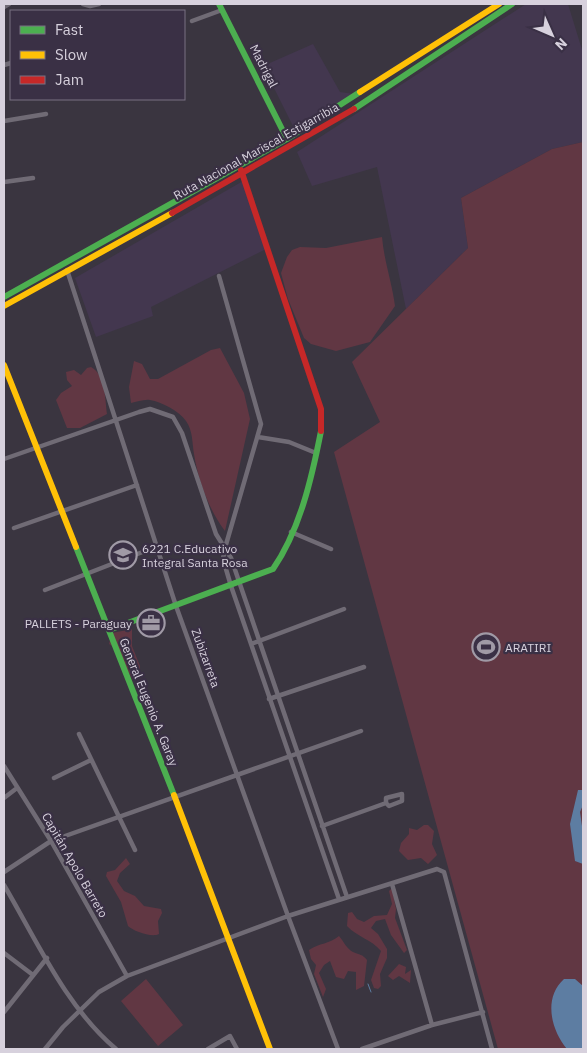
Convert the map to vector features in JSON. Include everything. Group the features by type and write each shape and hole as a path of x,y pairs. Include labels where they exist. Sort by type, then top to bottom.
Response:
{"main road":[{"name":"Ruta Nacional Mariscal Estigarribia","path":"4,306 241,169 499,4"},
{"name":"Ruta Nacional Mariscal Estigarribia","path":"4,297 354,109 512,4"},
{"name":"Madrigal","path":"221,7 288,139"},
{"path":"109,630 273,569 277,565 305,496 322,426 322,409 267,252 241,169"},
{"name":"General Eugenio A. Garay","path":"4,365 84,573 109,630 174,796 270,1049"}],"street":[{"path":"4,7 9,4"},
{"path":"83,4 90,6 99,4"},
{"path":"192,21 221,7"},
{"path":"4,121 46,114"},
{"path":"4,182 33,178"},
{"name":"Zubizarreta","path":"67,270 176,606 338,1049"},
{"path":"219,276 261,424 225,548 224,559 231,586 269,699 339,899"},
{"path":"4,459 115,419 150,409 173,416 182,433 216,534 231,558 346,897"},
{"path":"258,437 289,442 316,453"},
{"path":"14,528 137,485"},
{"path":"291,532 331,549"},
{"path":"45,590 84,573 158,546"},
{"path":"251,644 344,609"},
{"path":"269,699 364,667"},
{"path":"4,872 51,841 361,731"},
{"path":"79,734 135,850"},
{"path":"54,778 91,760"},
{"name":"Capitán Apolo Barreto","path":"4,766 51,841 127,976"},
{"path":"4,798 17,788"},
{"path":"322,826 386,803"},
{"path":"45,1049 78,1011 99,992 127,976 288,916 437,869 444,872 492,1049"},
{"path":"4,884 78,1011 95,1031 116,1049"},
{"path":"392,884 432,1025"},
{"path":"4,953 33,975"},
{"path":"4,1012 47,958"},
{"path":"362,1049 432,1025 483,1012"},
{"path":"208,1049 230,1036 237,1049"}],"shaded area":[{"path":"526,4 568,4 583,53 583,142 552,149 461,198 468,248 406,309 377,167 312,186 297,152"},
{"path":"313,44 340,92 354,94 295,130 263,66"},
{"name":"ARATIRI","path":"583,142 583,1049 498,1049 334,452 380,422 352,362 468,248 461,198 552,149"},
{"path":"243,181 266,249 151,307 153,316 96,337 75,278"},
{"path":"382,237 395,306 370,342 336,351 311,344 304,338 288,299 281,273 287,257 292,250 300,247 326,248"},
{"path":"220,348 244,393 250,419 225,531 214,514 201,484 191,433 186,421 175,410 155,401 145,400 131,403 129,387 134,361 142,364 150,379 158,379 211,350"},
{"path":"91,367 100,376 107,414 80,428 67,428 56,400 61,393 72,386 67,380 66,372 74,370 81,375 87,368"},
{"path":"132,629 132,646 140,666 140,675 133,680 114,647 109,644 112,633"},
{"path":"424,825 428,825 434,831 432,844 437,855 428,864 421,858 408,860 399,851 401,843 409,834 409,828 417,830"},
{"path":"126,858 130,864 120,873 117,881 124,891 135,896 144,906 161,909 162,913 158,921 159,934 143,933 128,926 121,902 106,876 107,872 115,870"},
{"path":"392,888 396,909 395,918 407,950 404,953 391,935 385,919 376,921 371,928 378,934 387,949 387,958 380,974 381,986 378,989 374,988 371,980 381,951 347,926 348,913 352,912 357,919 364,922 374,916 387,915 392,904 389,891"},
{"path":"339,936 349,949 367,960 364,986 356,990 356,972 348,971 344,979 336,977 330,961 324,965 319,973 326,989 323,997 314,974 316,965 311,959 309,950 332,941"},
{"path":"399,964 406,967 405,974 411,970 410,983 399,976 393,980 388,976"},
{"path":"146,979 183,1025 158,1046 121,1001"}],"water":[{"path":"578,790 583,790 583,805 580,812 583,833 583,864 575,861 570,824"},
{"path":"564,979 575,979 583,986 583,1049 567,1049 553,1024 553,995"}],"waterway":[{"path":"368,984 371,992"}],"traffic: fast":[{"path":"219,4 287,139"},
{"path":"354,109 512,4"},
{"path":"4,297 287,139 360,92"},
{"path":"109,630 273,569 291,537 304,503 321,431"},
{"path":"76,547 174,795"}],"traffic: slow":[{"path":"360,92 499,4"},
{"path":"4,306 172,213"},
{"path":"4,365 76,547"},
{"path":"174,795 270,1049"}],"traffic: jam":[{"path":"172,213 354,109"},
{"path":"241,170 321,409 321,431"}],"place":[{"name":"6221 C.Educativo Integral Santa Rosa","path":"123,555"},
{"name":"PALLETS - Paraguay","path":"151,623"},
{"name":"ARATIRI","path":"486,647"}]}
